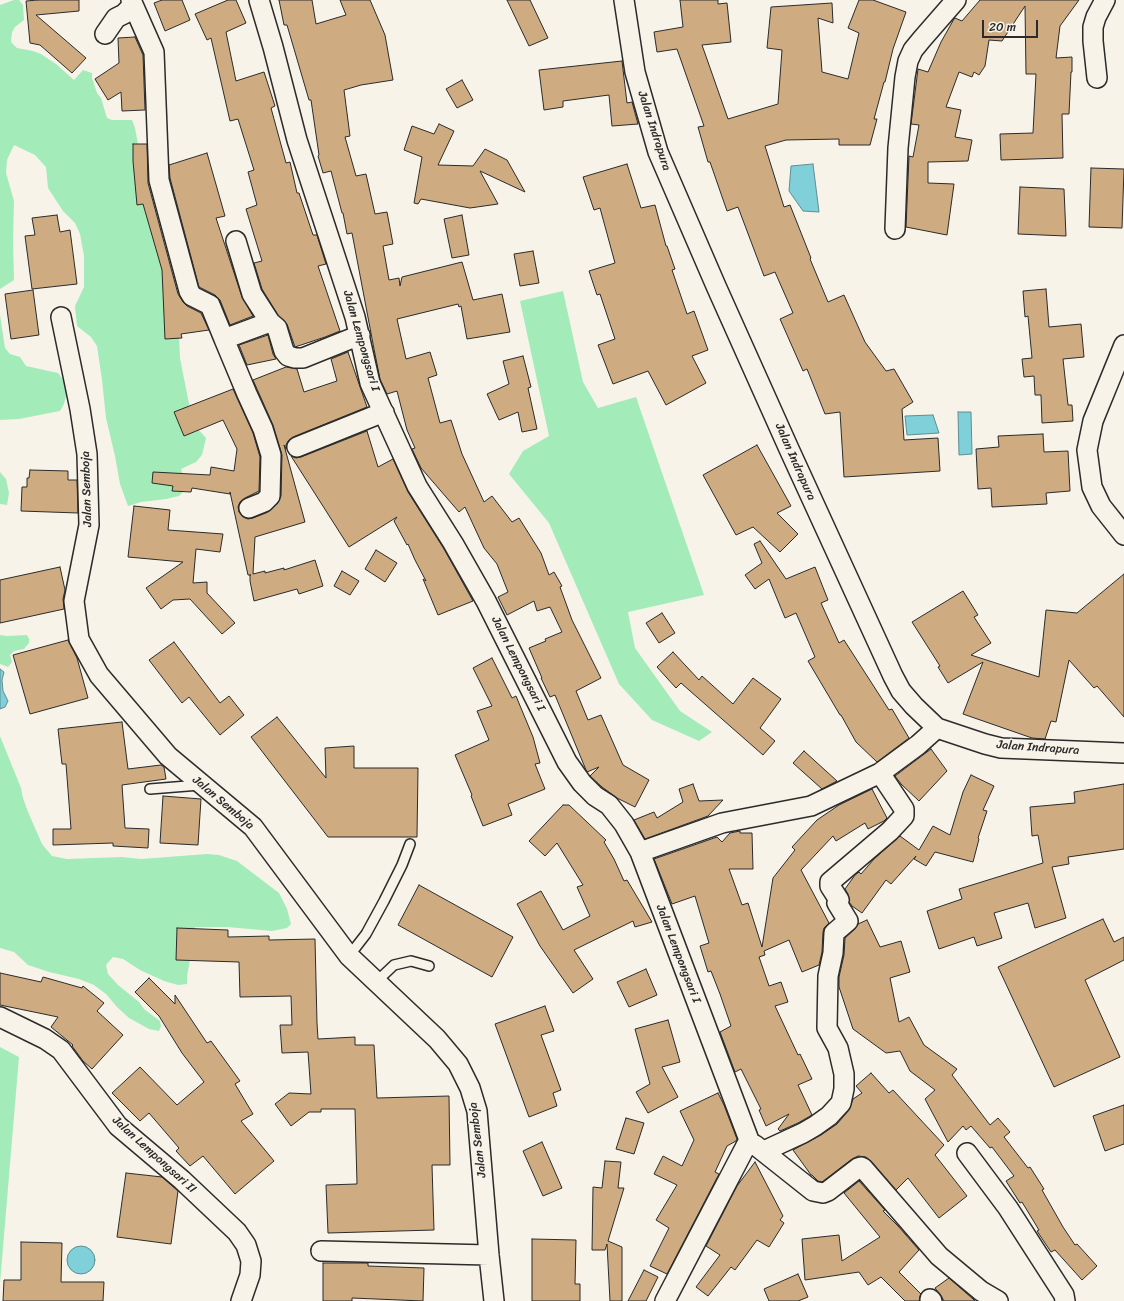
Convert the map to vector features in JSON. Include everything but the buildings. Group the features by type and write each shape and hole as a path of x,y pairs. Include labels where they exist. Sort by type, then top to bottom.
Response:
{"street":[{"name":"Jalan Lempongsari I","path":"259,0 297,140 355,317 370,383 417,486 453,543 486,601 567,762 582,783 595,796 609,805 624,824 640,852 749,1140"},
{"name":"Jalan Indrapura","path":"624,0 635,72 658,152 716,286 901,691 937,728 1001,748 1124,753"},
{"path":"894,229 898,148 908,61 913,50 956,0"},
{"path":"1097,78 1093,27 1096,17 1105,0"},
{"path":"105,34 116,18 124,14 132,2"},
{"path":"132,2 154,52 159,180 189,291 192,296 210,306 263,429 270,455 270,496 264,502 249,508"},
{"path":"236,240 261,325"},
{"name":"Jalan Semboja","path":"61,318 80,409 87,454 89,525 74,601 79,638 99,675 168,756 253,827 349,956 437,1039 458,1064 470,1088 477,1111 494,1301"},
{"path":"224,339 261,325 277,328 284,351 288,356 303,358 360,335"},
{"path":"1124,345 1093,421 1087,450 1092,487 1101,506 1124,535"},
{"path":"297,447 384,412"},
{"path":"640,852 722,823 811,806 880,773 918,745 937,728"},
{"path":"764,1151 815,1126 829,1116 841,1103 844,1090 844,1074 838,1048 828,1028 828,976 833,952 834,933 848,921 837,903 839,900 830,882 890,831 904,816 904,809 880,773"},
{"name":"Jalan Lempongsari II","path":"0,1017 45,1039 61,1050 118,1126 182,1180 237,1232 246,1245 251,1261 250,1275 241,1301"},
{"path":"665,1301 749,1140 813,1191 823,1193 828,1191 858,1168 864,1168 939,1256 981,1291 998,1301"},
{"path":"967,1153 1008,1208 1064,1295 1065,1301"},
{"path":"321,1251 489,1255"}],"lane":[{"path":"150,789 202,785"},
{"path":"349,956 366,934 384,901 402,865 410,844"},
{"path":"376,982 394,964 411,961 429,966"}],"green space":[{"path":"14,0 19,0 23,5 24,20 15,27 12,32 11,42 17,48 41,54 56,64 74,80 83,70 92,73 92,78 97,93 101,98 107,118 112,120 132,120 135,128 141,161 160,241 170,264 173,311 179,337 180,358 190,409 198,429 206,438 202,455 196,462 181,469 185,481 183,492 179,496 141,502 128,506 120,484 106,418 97,346 91,337 77,326 75,306 84,287 84,256 80,234 75,223 63,211 48,188 46,167 35,155 14,145 7,160 6,173 14,201 14,280 0,289 0,5"},
{"path":"563,291 583,382 598,408 636,397 704,595 628,612 635,648 680,711 712,732 699,741 652,720 619,684 549,523 509,474 523,451 549,436 520,301"},
{"path":"0,315 5,348 10,354 20,357 26,366 58,373 64,381 67,392 64,404 60,411 19,419 0,420"},
{"path":"0,472 6,479 9,493 7,505 0,504"},
{"path":"0,635 27,635 29,639 29,643 24,649 14,651 10,655 12,662 8,667 0,664"},
{"path":"0,736 21,788 28,812 42,844 52,856 67,859 122,857 141,859 207,854 219,855 237,861 279,893 287,909 291,924 287,928 272,931 227,927 195,927 187,984 178,985 164,981 140,970 123,959 113,957 106,965 108,974 118,985 139,1002 144,1009 160,1021 161,1026 159,1031 149,1029 129,1018 106,994 94,985 79,979 28,965 14,952 0,948"},
{"path":"0,1047 19,1057 0,1283"}],"water":[{"path":"813,164 819,212 803,211 789,191 791,166"},
{"path":"958,412 971,412 972,454 959,455"},
{"path":"933,415 939,433 907,435 905,416"},
{"path":"0,669 4,672 2,680 3,691 8,701 5,707 0,709"},
{"path":"81,1246 91,1250 95,1260 91,1270 81,1274 71,1270 67,1260 71,1250"}]}
